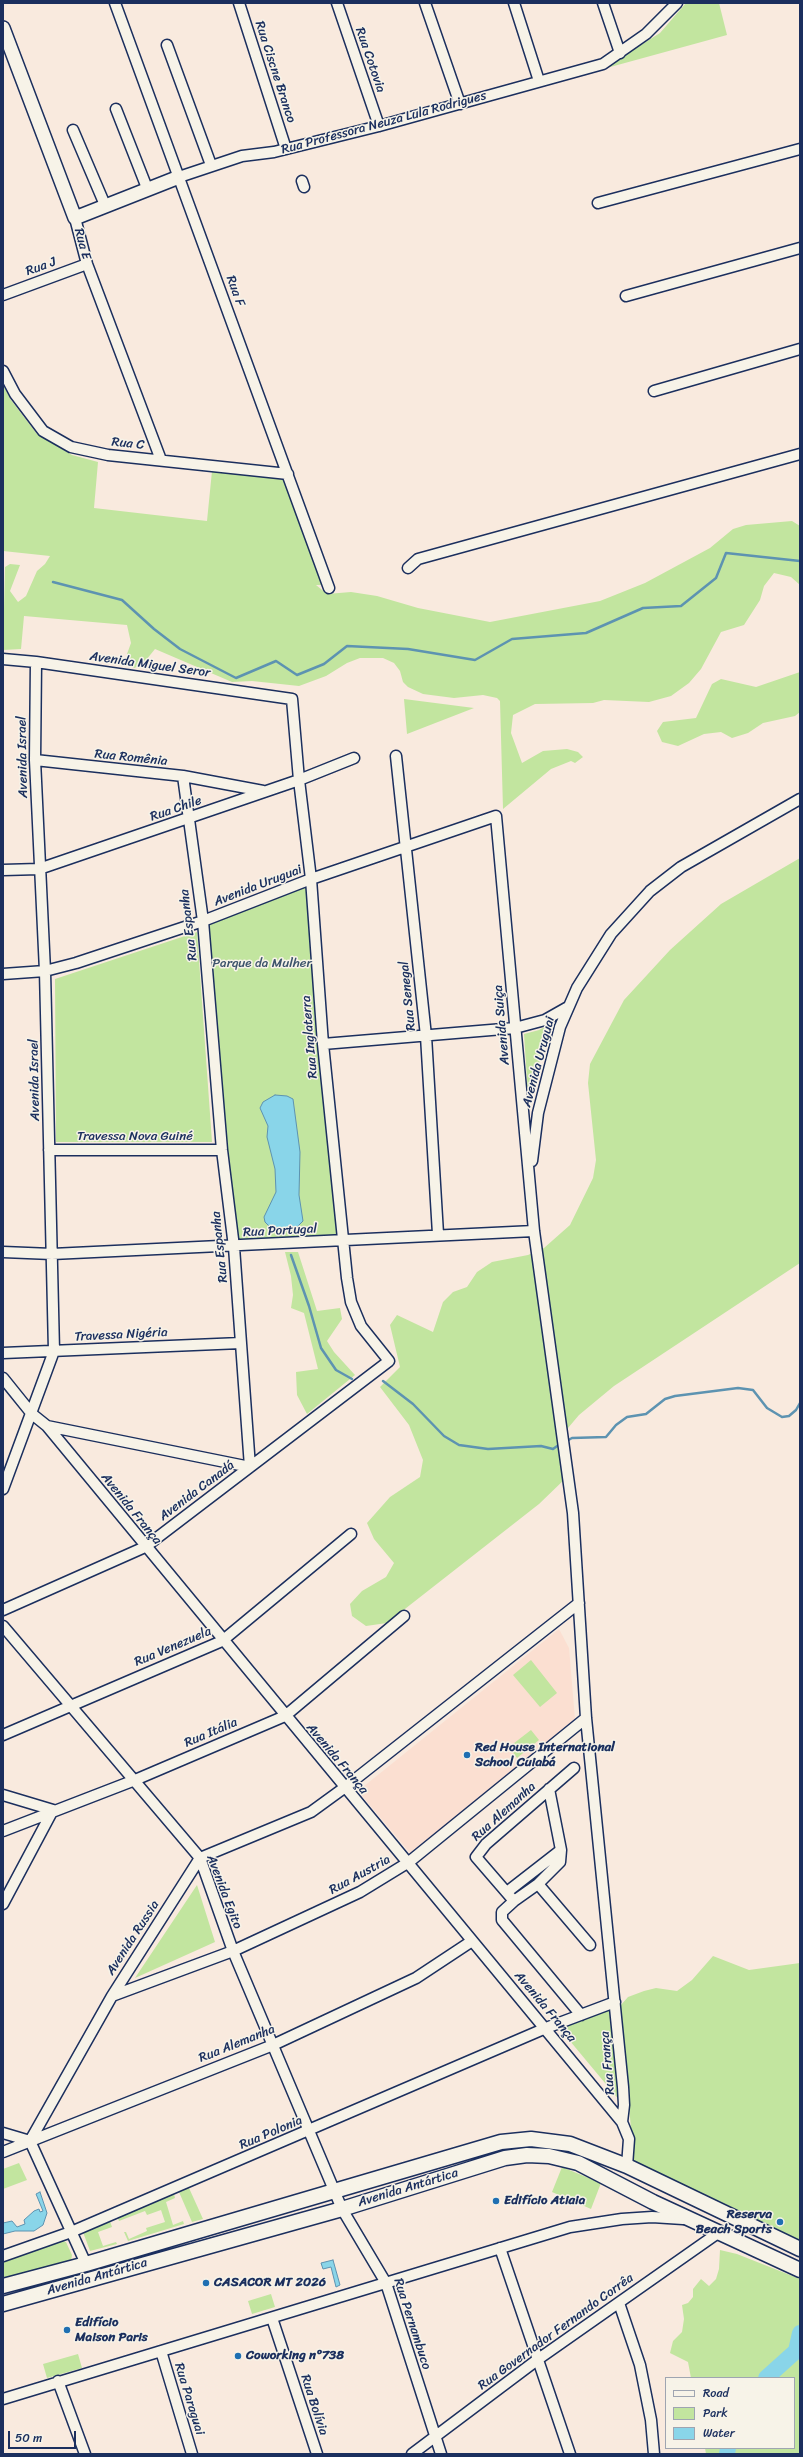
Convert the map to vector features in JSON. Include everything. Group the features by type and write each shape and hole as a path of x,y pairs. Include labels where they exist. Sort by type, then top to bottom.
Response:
{"main road":[{"name":"Avenida Antártica","path":"3,2286 86,2264 336,2192 501,2142 551,2140 570,2144 628,2166 800,2249"},
{"name":"Avenida Antártica","path":"3,2304 342,2209 505,2158 528,2155 549,2156 578,2164 718,2233 800,2270"},
{"path":"622,2186 628,2166"},
{"path":"153,2244 156,2260"}],"street":[{"name":"Rua F","path":"115,3 329,588"},
{"name":"Rua Ciscne Branco","path":"239,3 286,149"},
{"name":"Rua Cotovia","path":"337,3 379,126"},
{"path":"425,3 460,104"},
{"path":"514,3 539,81"},
{"path":"603,3 620,54"},
{"name":"Rua Professora Neuza Lula Rodrigues","path":"75,218 147,188 211,165 242,156 286,149 379,126 603,64 620,54 646,34 677,3"},
{"name":"Rua E","path":"3,28 75,218 87,264 161,460"},
{"path":"167,45 211,165"},
{"path":"116,109 147,188"},
{"path":"73,130 105,205"},
{"path":"598,203 800,149"},
{"path":"626,296 800,248"},
{"name":"Rua J","path":"3,295 87,264"},
{"path":"654,391 800,348"},
{"name":"Rua C","path":"3,371 15,394 43,431 71,448 108,455 288,474"},
{"path":"408,568 418,559 800,454"},
{"name":"Avenida Miguel Seror","path":"3,660 36,662 292,699"},
{"name":"Avenida Israel","path":"3,1489 32,1414 54,1351 46,971 39,869 35,760 36,662"},
{"name":"Rua Inglaterra","path":"292,699 299,780 311,879 323,1044 343,1242 351,1302 361,1326 388,1361"},
{"name":"Rua Senegal","path":"396,756 426,1036 438,1234"},
{"name":"Rua Chile","path":"3,870 39,869 299,780 354,758"},
{"name":"Rua Romênia","path":"35,760 182,776 188,819"},
{"path":"182,776 264,791"},
{"name":"Avenida Uruguai","path":"530,1179 538,1113 553,1048 568,1007 598,951 623,919 650,891 697,856 800,799"},
{"name":"Avenida Uruguai","path":"3,974 46,971 203,921 311,879 496,816"},
{"name":"Avenida Suiça","path":"496,816 534,1231 572,1513 579,1603"},
{"name":"Rua Espanha","path":"188,819 203,921 222,1150 234,1246 250,1467"},
{"path":"323,1044 515,1028 545,1020 568,1007"},
{"name":"Travessa Nova Guiné","path":"49,1150 222,1150"},
{"name":"Rua Portugal","path":"3,1252 52,1254 343,1242 438,1234 534,1231"},
{"name":"Travessa Nigéria","path":"3,1353 241,1343"},
{"name":"Avenida Canadá","path":"3,1610 145,1547 388,1361"},
{"name":"Avenida França","path":"3,1378 32,1414 47,1426 222,1641 344,1788 409,1862 472,1941 546,2028 622,2122 629,2138 628,2166"},
{"path":"47,1426 250,1467"},
{"name":"Rua Venezuela","path":"3,1735 68,1705 222,1641 351,1534"},
{"path":"200,1858 311,1812 344,1788 579,1603"},
{"name":"Rua França","path":"579,1603 586,1718 624,2105 622,2122"},
{"name":"Rua Itália","path":"3,1831 53,1810 135,1780 285,1716 404,1616"},
{"name":"Avenida Egito","path":"3,1626 68,1705 135,1780 200,1858 232,1951 336,2192"},
{"name":"Rua Austria","path":"112,1996 232,1951 360,1892 409,1862 586,1718"},
{"name":"Rua Alemanha","path":"514,1901 476,1857 478,1852 574,1768"},
{"name":"Rua Alemanha","path":"549,1789 561,1850"},
{"path":"3,1795 53,1810 3,1904"},
{"path":"561,1850 560,1862 538,1884 514,1901 502,1912 502,1920 581,2015"},
{"path":"507,1892 561,1850"},
{"name":"Avenida Russia","path":"30,2141 112,1996 200,1858"},
{"path":"538,1884 590,1945"},
{"name":"Rua Alemanha","path":"3,2152 273,2045 416,1978 472,1941"},
{"path":"546,2028 615,2002"},
{"name":"Rua Polonia","path":"3,2256 71,2232 546,2028"},
{"path":"3,2133 30,2141 86,2264"},
{"name":"Rua Pernambuco","path":"336,2192 342,2209 386,2283 441,2454"},
{"path":"3,2399 58,2381 272,2318 570,2227 652,2217 692,2220"},
{"name":"Rua Governador Fernando Corrêa","path":"412,2454 537,2360 718,2233"},
{"path":"500,2248 570,2454"},
{"path":"619,2303 640,2365 654,2454"},
{"name":"Rua Bolívia","path":"272,2318 317,2454"},
{"name":"Rua Paraguai","path":"161,2351 192,2454"},
{"path":"58,2381 85,2454"}],"shaded area":[{"name":"Red House International School Cuiabá","path":"559,1629 569,1648 575,1719 411,1854 358,1791"}],"green space":[{"path":"686,3 719,3 727,35 603,69 660,33"},
{"path":"3,384 11,400 37,434 72,455 98,462 94,508 207,521 212,471 283,479 322,585 316,585 327,594 351,592 377,596 418,608 490,622 600,601 645,583 710,548 733,529 746,525 792,521 800,526 800,585 791,577 774,573 764,586 760,600 744,625 721,632 701,669 689,683 671,696 649,702 604,700 593,703 535,704 513,715 511,733 522,763 543,751 567,749 578,752 583,757 575,763 571,761 551,769 503,809 500,701 497,698 483,695 454,698 423,694 408,687 403,682 400,671 394,663 383,658 360,658 347,663 326,676 299,686 252,681 232,682 155,649 142,665 134,668 128,663 127,654 131,643 127,625 24,616 21,649 3,650 5,567 10,564 20,565 10,591 18,602 26,596 37,571 45,564 50,556 3,551"},
{"path":"800,672 800,712 795,716 763,723 748,733 732,738 721,732 704,734 678,746 662,742 657,731 663,722 696,718 712,684 721,679 756,687"},
{"path":"404,699 474,708 407,734"},
{"path":"800,858 800,1263 614,1386 579,1415 568,1428 562,1443 567,1477 539,1504 387,1623 366,1626 352,1616 350,1604 362,1591 386,1577 394,1563 374,1539 367,1523 390,1497 420,1477 423,1460 409,1425 380,1387 400,1367 390,1325 397,1315 433,1332 443,1302 453,1292 467,1287 477,1272 492,1262 528,1255 544,1248 570,1225 593,1178 596,1160 588,1083 590,1064 624,1000 670,950 721,904"},
{"name":"Parque da Mulher","path":"307,884 339,1238 236,1242 205,922"},
{"path":"197,932 212,1142 56,1142 55,979"},
{"path":"552,1023 537,1070 529,1109 524,1034 539,1030"},
{"path":"285,1252 298,1252 317,1311 340,1308 342,1319 327,1341 334,1352 355,1375 307,1414 297,1395 296,1372 318,1369 304,1313 291,1308 293,1295 291,1276"},
{"path":"531,1660 557,1693 540,1707 513,1675"},
{"path":"531,1730 539,1740 517,1758 509,1747"},
{"path":"197,1885 215,1942 135,1978"},
{"path":"713,1956 749,1970 800,1963 800,2243 719,2201 634,2162 620,2006 628,1997 644,1991 656,1988 677,1991 692,1980"},
{"path":"611,2008 620,2101 560,2029 562,2025"},
{"path":"19,2163 27,2180 3,2189 3,2169"},
{"path":"562,2167 601,2183 591,2209 552,2192"},
{"path":"189,2188 203,2219 192,2222 179,2192"},
{"path":"174,2194 175,2198 166,2202 173,2225 183,2221 184,2224 128,2241 124,2232 126,2232 129,2239 147,2231 146,2228 165,2222 161,2210 147,2215 145,2211 119,2221 117,2216"},
{"path":"110,2221 112,2227 98,2232 103,2246 116,2242 117,2244 90,2251 83,2232"},
{"path":"60,2240 66,2242 72,2255 71,2262 3,2282 3,2259"},
{"path":"720,2250 737,2254 800,2279 800,2454 706,2454 705,2449 795,2449 795,2377 691,2377 688,2362 670,2353 673,2341 682,2332 684,2319 682,2305 688,2303 693,2297 693,2289 701,2279 709,2286 716,2279 719,2269"},
{"path":"271,2294 275,2307 252,2314 248,2301"},
{"path":"78,2354 82,2368 47,2378 43,2364"}],"water":[{"path":"275,1095 287,1096 293,1099 300,1152 299,1195 303,1221 295,1229 289,1231 273,1230 265,1222 264,1217 276,1192 275,1169 267,1137 268,1126 260,1108 263,1102"},
{"path":"40,2192 47,2213 43,2225 34,2231 15,2231 3,2234 3,2223 12,2221 17,2227 25,2224 24,2220 34,2211 39,2209 40,2212 43,2211 36,2194"},
{"path":"333,2260 340,2285 336,2287 331,2267 323,2269 321,2263"}],"waterway":[{"path":"53,582 122,600 154,629 180,649 236,678 276,661 297,675 324,664 347,646 408,649 475,660 512,639 586,633 643,608 681,606 716,578 726,553 800,561"},
{"path":"291,1255 309,1306 321,1348 336,1370 352,1379"},
{"path":"383,1381 413,1404 444,1436 459,1445 488,1449 541,1446 553,1449 560,1444"},
{"path":"565,1442 572,1438 606,1437 616,1425 627,1417 646,1414 665,1399 675,1396 738,1388 753,1390 767,1408 782,1417 789,1416 796,1410 800,1403"},
{"path":"767,2377 796,2351 800,2333"},
{"path":"727,2454 728,2449"}],"place":[{"name":"Red House International School Cuiabá","path":"467,1755"},
{"name":"Edifício Atiaia","path":"496,2201"},
{"name":"Reserva Beach Sports","path":"780,2222"},
{"name":"CASACOR MT 2026","path":"206,2283"},
{"name":"Edifício Maison Paris","path":"67,2330"},
{"name":"Coworking n°738","path":"238,2356"}]}
